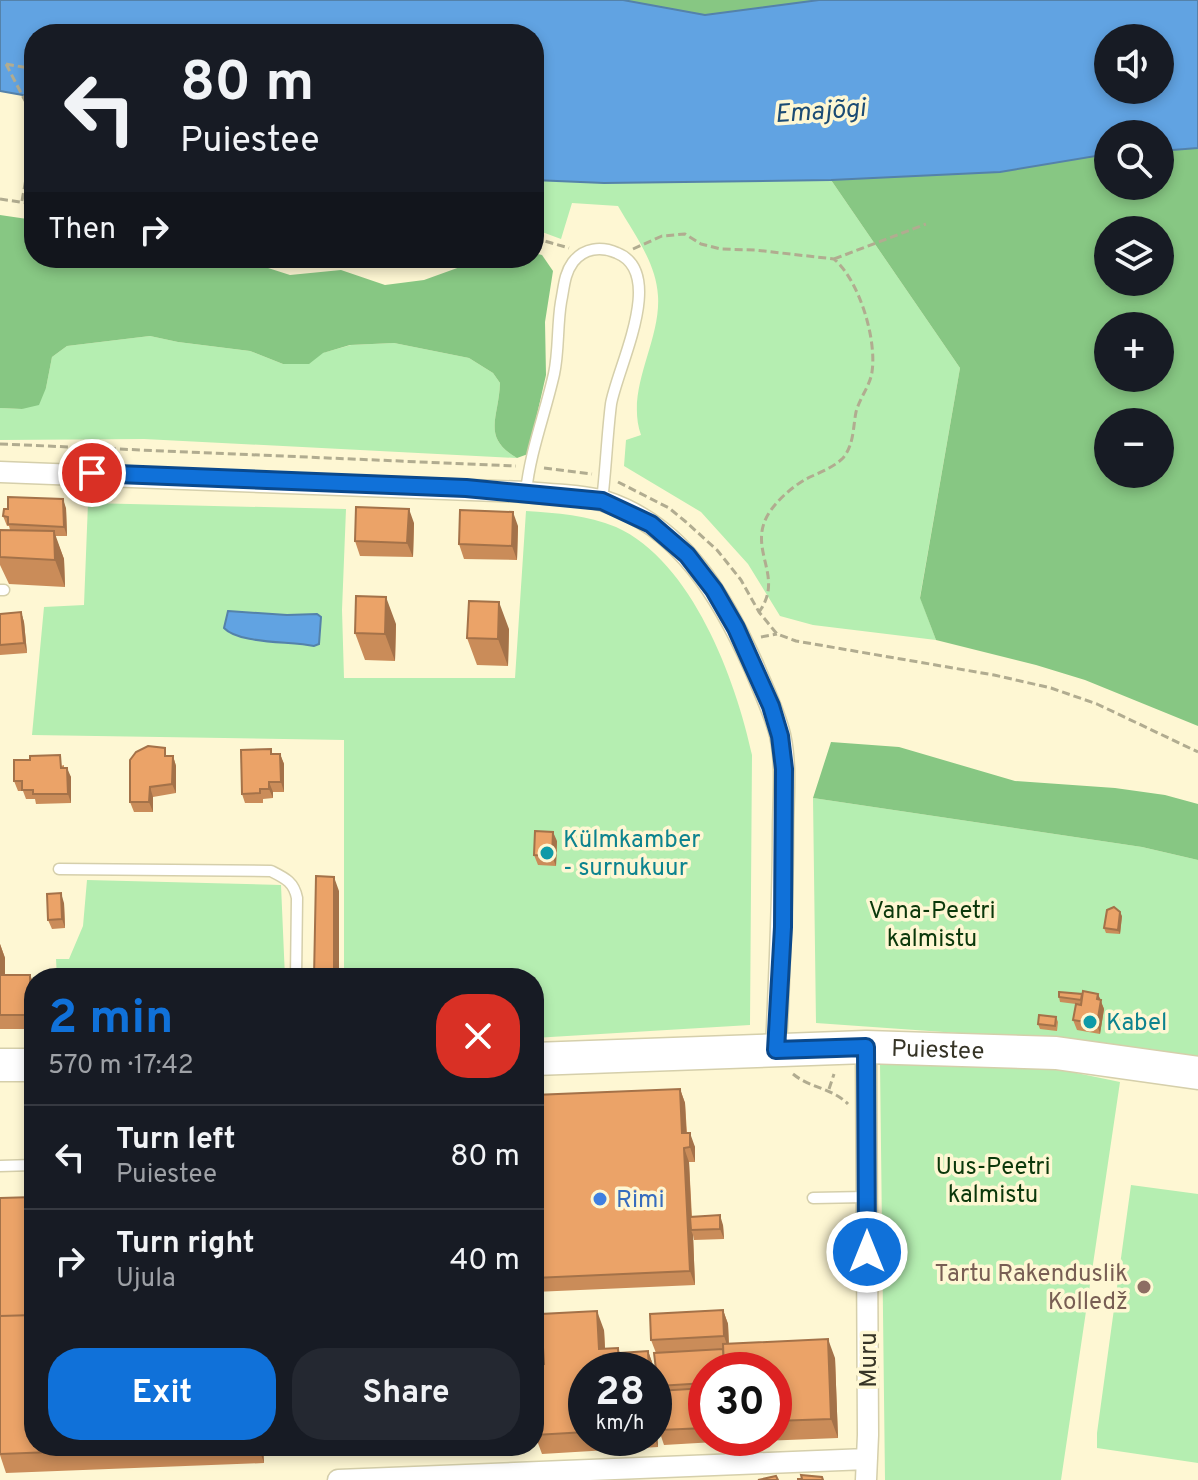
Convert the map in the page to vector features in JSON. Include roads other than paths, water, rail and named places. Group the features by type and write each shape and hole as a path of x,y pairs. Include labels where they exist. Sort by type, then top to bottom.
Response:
{"highway":[{"name":"Puiestee","path":"544,1059 784,1061 866,1047 1056,1053 1198,1073"},
{"path":"0,1065 24,1065"}],"street":[{"path":"0,472 526,492 602,501 651,524 687,555 714,590 736,628 771,706 780,736 784,769 784,1061"},
{"name":"Muru","path":"866,1047 866,1480"},
{"path":"338,1480 867,1459"}],"lane":[{"path":"526,492 528,467 554,371 557,326 566,275 584,252 595,249 621,254 636,273 639,284 639,307 612,403 602,501"},
{"path":"59,869 271,871 295,886 296,968"},
{"path":"0,1166 24,1165"},
{"path":"813,1198 866,1197"}],"water":[{"name":"Emajõgi","path":"0,0 623,0 705,15 819,0 1198,0 1198,148 1174,150 1174,120 1094,120 1094,156 1000,172 831,180 604,183 544,180 544,24 24,24 24,95 0,91"},
{"path":"228,611 317,614 321,617 319,644 314,646 241,637 224,628"}],"place":[{"name":"Külmkamber - surnukuur","path":"547,853"},
{"name":"Kabel","path":"1090,1022"},
{"name":"Rimi","path":"600,1199"},
{"name":"Tartu Rakenduslik Kolledž","path":"1144,1287"}],"park label":[{"name":"Vana-Peetri kalmistu","path":"932,924"},
{"name":"Uus-Peetri kalmistu","path":"993,1180"}]}
